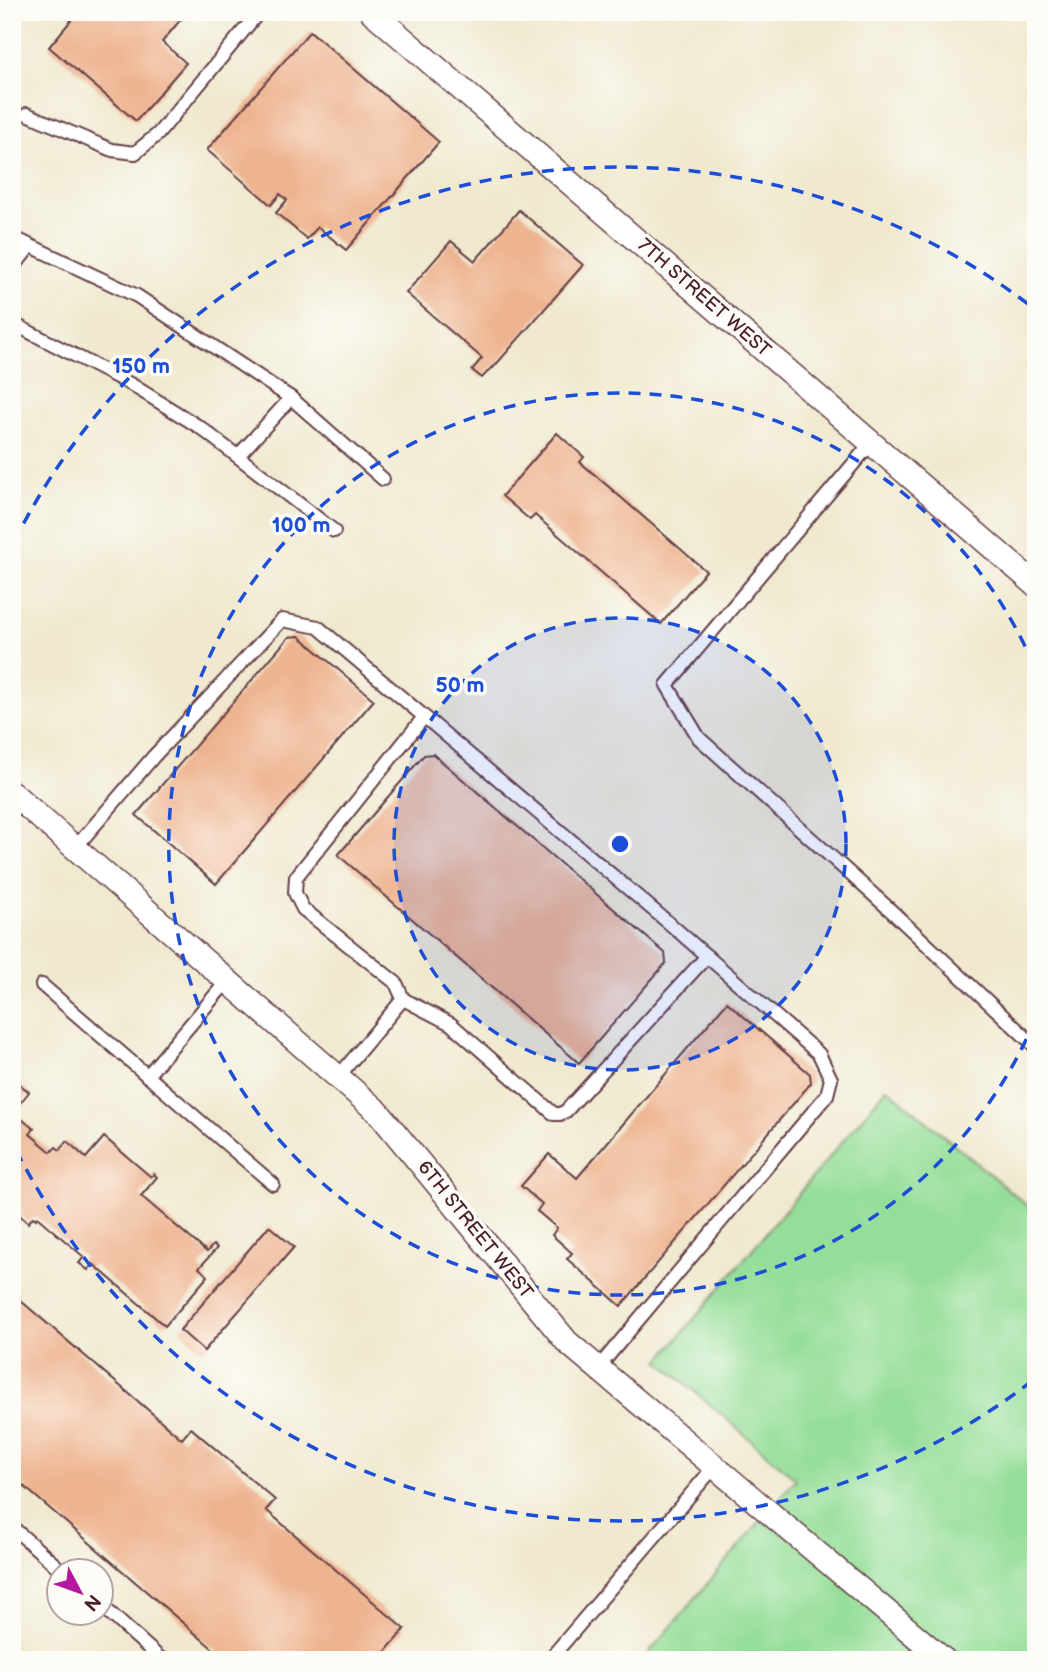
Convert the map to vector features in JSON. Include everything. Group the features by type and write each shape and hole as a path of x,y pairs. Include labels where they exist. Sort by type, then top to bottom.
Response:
{"street":[{"name":"7TH STREET WEST","path":"372,12 1036,585"},
{"name":"6TH STREET WEST","path":"12,793 378,1112 567,1342 944,1660"}],"lane":[{"path":"27,114 112,150 135,153 158,134 260,12"},
{"path":"12,237 137,296 291,398 383,479"},
{"path":"12,269 30,246"},
{"path":"12,323 132,385 201,428 334,531"},
{"path":"238,456 291,398"},
{"path":"871,443 667,685 699,738 887,907 1036,1047"},
{"path":"75,848 154,756 282,620 318,627 819,1054 831,1079 827,1094 598,1368"},
{"path":"424,717 296,877 295,893 303,909 396,983 403,999 451,1024 554,1114 560,1114 566,1111 707,956"},
{"path":"147,1076 228,980"},
{"path":"42,985 273,1184"},
{"path":"338,1077 403,999"},
{"path":"549,1660 715,1466"},
{"path":"12,1527 46,1557"},
{"path":"116,1619 162,1660"}],"green space":[{"path":"887,1088 1036,1213 1036,1660 643,1660 796,1479 659,1361"}],"building":[{"path":"78,12 187,12 162,42 186,63 136,121 49,47"},
{"path":"310,31 439,142 346,250 318,227 307,239 276,213 287,200 280,194 271,205 207,150"},
{"path":"519,210 583,265 482,378 472,370 482,358 406,293 451,241 475,261"},
{"path":"557,433 584,457 580,462 706,571 661,624 535,515 530,520 502,496"},
{"path":"299,636 374,700 216,884 136,815 289,637"},
{"path":"433,754 665,953 666,963 579,1063 338,855 424,755"},
{"path":"727,1002 810,1074 811,1083 621,1306 567,1259 572,1253 552,1235 557,1228 537,1211 542,1204 521,1186 549,1154 577,1178"},
{"path":"12,1078 29,1092 13,1112 34,1129 30,1134 51,1152 56,1147 60,1150 67,1141 86,1158 104,1137 151,1177 154,1174 157,1177 141,1196 207,1252 213,1245 217,1248 199,1268 208,1276 165,1326 93,1264 88,1270 79,1263 84,1257 37,1217 33,1217 28,1223 14,1210 12,1212"},
{"path":"269,1226 294,1247 204,1351 180,1330"},
{"path":"14,1295 182,1439 191,1428 275,1500 266,1510 405,1629 378,1660 226,1660 116,1565 116,1556 105,1556 12,1476"}]}
